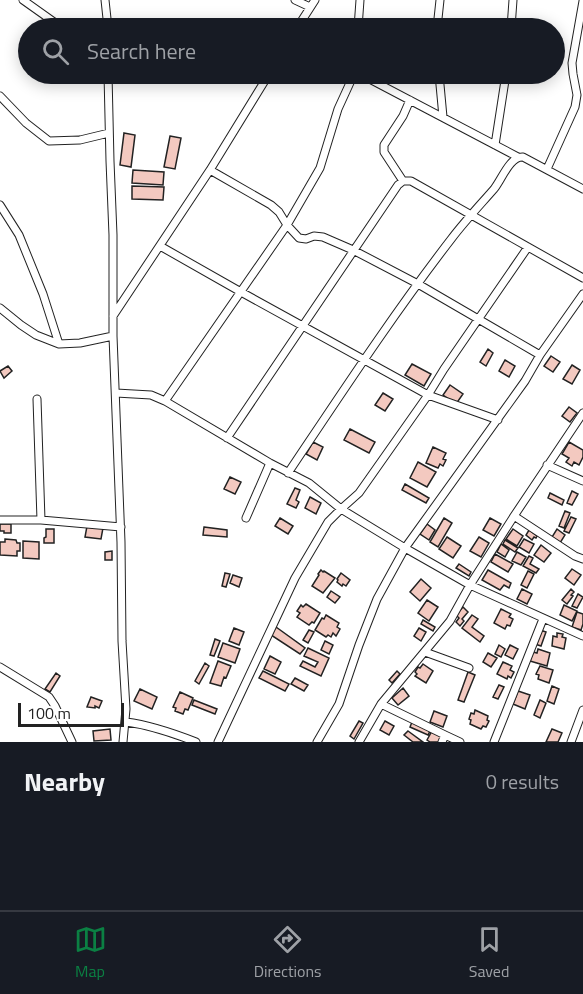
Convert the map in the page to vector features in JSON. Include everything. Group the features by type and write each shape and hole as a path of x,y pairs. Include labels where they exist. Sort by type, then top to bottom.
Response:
{"street":[{"path":"23,0 48,18"},
{"path":"105,0 107,18"},
{"path":"296,0 313,3 303,18"},
{"path":"359,18 360,0"},
{"path":"438,18 440,0"},
{"path":"512,18 513,0"},
{"path":"547,170 575,107 577,95 572,63 583,1"},
{"path":"108,84 113,225 113,336 126,722 123,742"},
{"path":"113,316 210,170 263,84"},
{"path":"165,401 287,225 320,168 338,109 349,84"},
{"path":"379,84 583,189"},
{"path":"440,84 443,117"},
{"path":"495,144 504,84"},
{"path":"0,96 26,123 49,141 80,140 109,133"},
{"path":"403,181 384,152 384,145 403,116 410,100"},
{"path":"288,473 418,284 499,182 512,160 518,157"},
{"path":"210,170 271,205 299,238 323,237 352,250 418,284 540,355"},
{"path":"227,438 352,250 403,181 411,181 583,278"},
{"path":"0,205 19,235 44,294 59,344"},
{"path":"160,246 428,395 498,420"},
{"path":"218,742 295,578 328,522 358,493 428,395 528,247"},
{"path":"317,742 339,704 377,599 405,548 498,420 583,294"},
{"path":"0,308 36,335 59,344 113,336"},
{"path":"116,393 151,395 165,401 270,463 316,487 341,509 470,585 583,636"},
{"path":"37,399 41,520"},
{"path":"359,742 381,704 450,621 514,516 583,413"},
{"path":"246,518 270,463"},
{"path":"547,465 583,481"},
{"path":"514,516 583,559"},
{"path":"0,520 41,520 121,526"},
{"path":"494,742 543,619"},
{"path":"425,652 469,668"},
{"path":"0,667 49,697 72,742"},
{"path":"381,704 444,739 460,742"},
{"path":"571,742 583,710"},
{"path":"126,722 146,724 196,742"}],"building":[{"path":"124,133 135,135 131,167 120,165"},
{"path":"170,136 181,138 175,169 164,167"},
{"path":"133,170 164,172 163,185 132,183"},
{"path":"132,186 164,187 163,200 132,199"},
{"path":"488,349 493,353 486,366 480,362"},
{"path":"551,356 560,362 553,372 544,366"},
{"path":"505,360 515,366 509,377 499,371"},
{"path":"412,364 431,374 424,386 405,375"},
{"path":"572,365 580,370 572,384 563,379"},
{"path":"8,366 12,371 4,378 0,371"},
{"path":"450,385 463,394 456,404 443,395"},
{"path":"383,393 393,399 385,411 375,405"},
{"path":"569,407 577,413 570,422 562,416"},
{"path":"350,429 375,442 369,453 344,440"},
{"path":"313,442 323,447 317,460 306,454"},
{"path":"569,442 583,450 583,457 579,465 574,462 572,466 566,462 569,458 562,454"},
{"path":"433,447 446,453 443,466 440,464 438,468 426,463"},
{"path":"418,462 436,472 427,487 410,478"},
{"path":"230,477 241,482 235,494 224,489"},
{"path":"405,484 429,498 426,503 402,490"},
{"path":"295,488 300,490 296,508 287,504"},
{"path":"572,491 578,494 572,505 567,503"},
{"path":"550,493 564,500 562,505 548,498"},
{"path":"310,497 321,503 316,514 305,508"},
{"path":"565,511 570,513 564,528 559,526"},
{"path":"571,517 576,519 569,533 564,531"},
{"path":"280,518 293,526 288,534 275,526"},
{"path":"444,518 452,523 438,547 430,542"},
{"path":"490,518 501,524 494,536 483,530"},
{"path":"0,524 11,524 11,533 0,531"},
{"path":"427,524 435,530 429,540 420,534"},
{"path":"87,526 103,528 101,539 85,537"},
{"path":"204,527 227,530 227,537 203,535"},
{"path":"46,529 54,529 54,543 44,543"},
{"path":"513,529 523,536 517,546 506,539"},
{"path":"557,529 565,535 560,543 552,537"},
{"path":"529,530 537,536 536,538 532,540 526,535"},
{"path":"447,537 461,546 453,558 439,549"},
{"path":"479,537 489,543 481,557 470,551"},
{"path":"5,539 16,540 20,543 17,556 0,555 0,542 5,542"},
{"path":"524,539 534,544 529,553 519,547"},
{"path":"505,540 518,548 515,552 503,544"},
{"path":"23,541 39,542 39,559 23,558"},
{"path":"501,544 509,550 505,557 497,552"},
{"path":"541,545 551,553 544,562 534,555"},
{"path":"112,551 112,560 105,560 105,552"},
{"path":"517,552 526,557 521,565 512,561"},
{"path":"495,554 513,564 508,572 491,562"},
{"path":"529,556 533,558 530,564 539,569 536,573 523,566"},
{"path":"459,564 471,572 469,576 456,568"},
{"path":"572,569 581,575 574,585 565,578"},
{"path":"321,570 335,578 323,593 312,586"},
{"path":"488,570 511,583 509,588 504,585 500,590 482,580"},
{"path":"528,571 534,574 527,588 521,585"},
{"path":"225,573 230,574 226,587 222,586"},
{"path":"341,573 350,580 346,586 337,582"},
{"path":"233,575 242,578 239,587 230,583"},
{"path":"421,579 431,588 420,601 410,592"},
{"path":"522,589 532,594 527,604 517,599"},
{"path":"571,589 574,592 571,595 573,596 567,604 562,600"},
{"path":"331,591 340,597 335,603 327,597"},
{"path":"578,594 583,597 577,608 572,606"},
{"path":"427,600 438,607 429,621 418,613"},
{"path":"306,604 320,613 314,623 309,625 297,617 300,613 297,611 301,605 303,607"},
{"path":"564,605 577,611 572,621 560,615"},
{"path":"463,607 468,612 460,626 456,622 459,618 456,615"},
{"path":"501,609 511,614 509,617 513,619 510,626 507,625 505,629 494,623"},
{"path":"577,612 583,614 581,630 572,627"},
{"path":"326,615 339,623 337,627 340,629 336,636 333,633 331,637 328,635 326,637 315,630"},
{"path":"472,615 478,619 472,627 484,636 480,642 462,628"},
{"path":"423,620 435,627 433,631 421,624"},
{"path":"276,627 305,648 300,654 271,635"},
{"path":"234,628 244,632 239,645 229,641"},
{"path":"419,628 426,632 421,641 414,636"},
{"path":"309,630 314,632 308,643 303,640"},
{"path":"540,630 546,632 541,646 535,644"},
{"path":"557,633 563,634 562,637 566,638 564,649 552,646 553,636 557,637"},
{"path":"215,639 220,641 214,656 210,655"},
{"path":"325,641 333,645 329,654 321,650"},
{"path":"223,643 240,649 235,663 218,657"},
{"path":"499,645 505,649 501,657 495,654"},
{"path":"510,645 518,649 513,659 505,655"},
{"path":"308,648 329,658 321,676 300,666 303,661 315,667 318,662 304,656"},
{"path":"538,649 550,653 547,666 530,661 533,652 537,653"},
{"path":"488,653 497,658 491,667 483,662"},
{"path":"270,656 281,662 275,674 264,669"},
{"path":"218,661 231,666 221,686 210,683"},
{"path":"503,662 512,666 510,670 514,672 511,678 508,676 507,679 497,674"},
{"path":"205,663 209,666 199,684 195,681"},
{"path":"423,664 433,671 426,683 415,676 418,667 420,668"},
{"path":"540,666 553,670 549,683 538,679 539,675 536,674"},
{"path":"263,671 289,684 285,691 259,678"},
{"path":"397,671 400,674 392,683 389,680"},
{"path":"468,672 475,675 464,702 458,700"},
{"path":"56,673 60,676 50,692 45,689"},
{"path":"295,678 308,685 304,691 291,684"},
{"path":"499,685 504,687 498,699 493,697"},
{"path":"552,686 559,689 554,704 547,701"},
{"path":"403,688 409,696 398,705 392,698"},
{"path":"140,689 157,697 152,709 134,701"},
{"path":"518,691 530,695 525,709 513,704"},
{"path":"180,692 193,698 188,710 185,709 183,714 175,711 176,708 173,707"},
{"path":"91,697 102,701 99,708 87,707"},
{"path":"194,700 217,709 215,714 192,705"},
{"path":"540,700 546,703 540,718 534,715"},
{"path":"475,710 488,716 489,721 486,727 483,726 481,729 470,724 471,713 474,714"},
{"path":"434,711 447,716 443,727 430,722"},
{"path":"359,721 363,723 354,739 350,736"},
{"path":"385,721 394,726 389,735 380,730"},
{"path":"412,722 430,731 428,735 410,727"},
{"path":"110,729 111,740 94,741 93,731"},
{"path":"552,729 562,733 558,742 546,742"},
{"path":"408,731 423,742 413,742 404,735"},
{"path":"432,731 441,737 439,742 427,740"}]}
